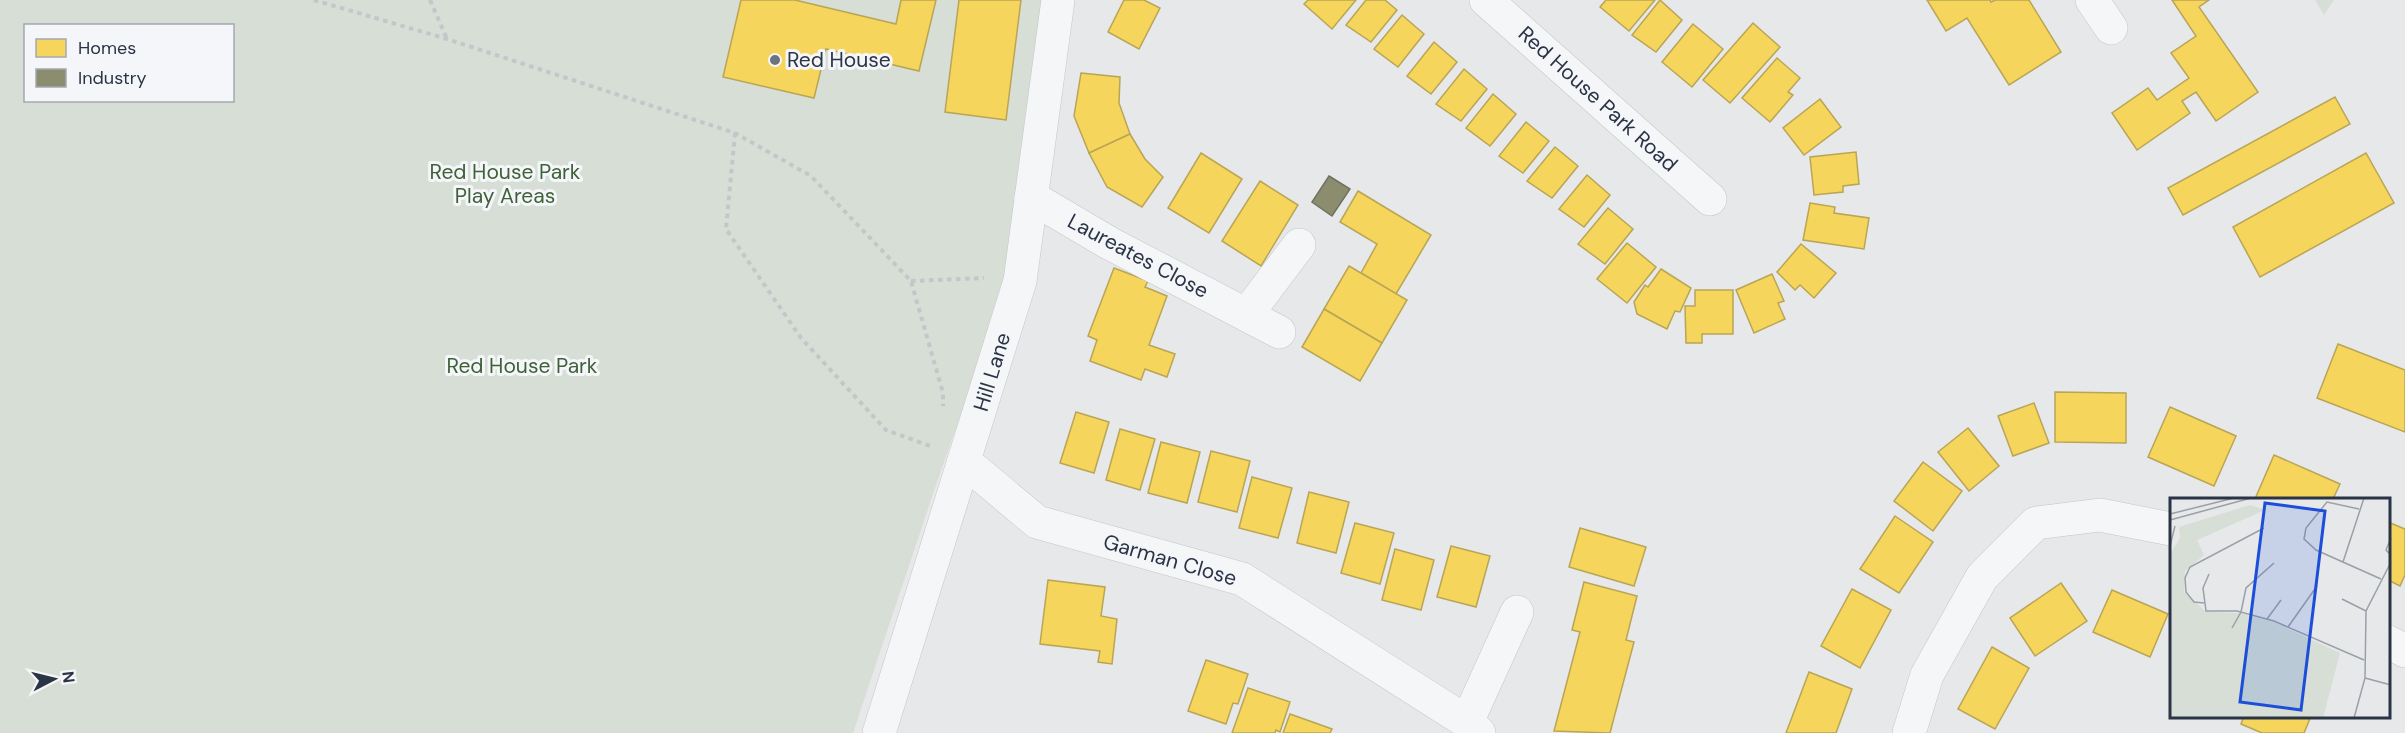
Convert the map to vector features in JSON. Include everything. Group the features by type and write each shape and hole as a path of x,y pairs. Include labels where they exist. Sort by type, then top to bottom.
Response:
{"street":[{"name":"Hill Lane","path":"879,733 1020,281 1058,0"},
{"name":"Red House Park Road","path":"1486,0 1710,199"},
{"path":"2092,0 2111,28"},
{"name":"Laureates Close","path":"1031,197 1109,243 1279,332"},
{"path":"1247,314 1299,245"},
{"name":"Garman Close","path":"964,461 1037,522 1242,579 1473,728 1517,612"},
{"path":"1909,733 1927,675 1983,577 2036,523 2100,515 2170,529"},
{"path":"2390,643 2405,651"}],"path":[{"path":"314,0 447,39 735,133 811,176 911,281 943,393 943,416"},
{"path":"430,0 447,39"},
{"path":"735,133 726,229 801,338 886,430 964,461"},
{"path":"911,281 987,278"}],"green space":[{"name":"Red House Park","path":"0,0 1043,0 1009,277 853,733 0,733"},
{"path":"2315,0 2334,0 2324,15"}],"building: Homes":[{"name":"Red House","path":"741,0 795,0 896,24 901,0 936,0 919,71 826,49 814,98 723,77"},
{"path":"959,0 1021,0 1006,120 945,112"},
{"path":"1124,0 1144,0 1160,8 1139,49 1108,32"},
{"path":"1308,0 1356,0 1332,29 1304,4"},
{"path":"1366,0 1385,0 1397,10 1371,42 1346,25"},
{"path":"1606,0 1655,0 1629,31 1600,7"},
{"path":"1660,0 1682,20 1656,52 1632,35"},
{"path":"1927,0 1990,0 1991,2 2029,0 2061,52 2009,85 1967,18 1946,31"},
{"path":"2172,0 2209,0 2199,7 2258,92 2216,121 2196,92 2182,101 2190,113 2137,150 2112,113 2148,88 2157,100 2189,78 2171,53 2196,36"},
{"path":"1402,15 1424,34 1398,67 1374,49"},
{"path":"1753,23 1780,47 1730,103 1703,80"},
{"path":"1693,24 1723,49 1692,87 1662,62"},
{"path":"1434,42 1457,62 1431,94 1407,76"},
{"path":"1777,58 1800,78 1788,92 1793,95 1770,122 1742,98"},
{"path":"1464,69 1487,89 1461,121 1436,104"},
{"path":"1081,73 1120,77 1119,103 1130,134 1089,153 1074,116"},
{"path":"1493,94 1516,114 1490,146 1466,128"},
{"path":"2335,97 2350,124 2183,215 2168,188"},
{"path":"1820,99 1841,127 1804,155 1783,128"},
{"path":"1526,122 1549,141 1523,173 1499,156"},
{"path":"1130,134 1145,159 1163,177 1142,207 1107,187 1089,153"},
{"path":"1555,147 1578,166 1552,198 1527,181"},
{"path":"1856,152 1859,184 1843,186 1843,192 1814,195 1810,157"},
{"path":"1201,153 1242,179 1209,233 1168,208"},
{"path":"2366,153 2394,203 2260,277 2233,227"},
{"path":"1587,175 1610,195 1584,227 1559,209"},
{"path":"1260,181 1298,205 1261,266 1222,241"},
{"path":"1358,191 1431,235 1396,294 1361,273 1377,244 1340,222"},
{"path":"1810,203 1835,207 1834,213 1869,218 1864,249 1803,240"},
{"path":"1608,208 1633,229 1605,264 1578,244"},
{"path":"1627,243 1656,267 1627,303 1597,279"},
{"path":"1801,244 1836,273 1814,298 1800,285 1795,290 1777,272"},
{"path":"1349,266 1407,300 1382,343 1324,309"},
{"path":"1114,268 1148,281 1145,287 1167,296 1149,345 1175,354 1167,377 1145,369 1141,380 1090,361 1097,340 1088,336"},
{"path":"1661,269 1691,288 1680,312 1675,311 1667,329 1637,314 1634,302 1645,285 1648,287"},
{"path":"1772,274 1784,301 1778,303 1785,319 1754,333 1736,290"},
{"path":"1695,290 1733,290 1733,334 1702,334 1702,343 1686,343 1685,306 1695,306"},
{"path":"1324,309 1382,343 1360,381 1302,347"},
{"path":"2338,344 2405,370 2405,432 2317,398"},
{"path":"2055,392 2126,393 2126,443 2055,442"},
{"path":"2034,403 2049,443 2013,456 1998,416"},
{"path":"2170,407 2236,436 2214,486 2148,457"},
{"path":"1076,412 1109,422 1094,473 1060,463"},
{"path":"1968,428 1999,466 1969,491 1938,452"},
{"path":"1120,429 1155,439 1140,490 1106,480"},
{"path":"1161,442 1200,452 1187,503 1148,493"},
{"path":"1211,451 1250,461 1237,512 1198,502"},
{"path":"2274,455 2340,484 2333,498 2255,498"},
{"path":"1923,462 1962,491 1933,531 1894,501"},
{"path":"1252,477 1292,488 1278,538 1239,528"},
{"path":"1309,492 1349,502 1336,553 1297,543"},
{"path":"1895,516 1933,542 1899,593 1860,569"},
{"path":"1355,523 1394,533 1380,584 1341,573"},
{"path":"2390,523 2405,529 2405,575 2400,586 2390,581"},
{"path":"1580,528 1646,547 1634,586 1569,567"},
{"path":"1451,546 1490,556 1476,607 1437,597"},
{"path":"1395,549 1434,560 1421,610 1382,600"},
{"path":"1048,580 1105,587 1101,616 1117,619 1112,664 1098,662 1100,651 1040,644"},
{"path":"1584,582 1637,596 1626,640 1634,642 1610,733 1554,731 1580,632 1572,630"},
{"path":"2061,583 2087,621 2035,656 2010,618"},
{"path":"1852,589 1891,610 1860,668 1821,646"},
{"path":"2112,590 2168,614 2150,657 2093,632"},
{"path":"1992,647 2029,668 1995,729 1958,709"},
{"path":"1206,660 1248,674 1238,704 1233,703 1226,724 1188,711"},
{"path":"1809,672 1852,689 1836,733 1786,733"},
{"path":"1248,688 1290,702 1280,732 1276,730 1275,733 1232,733"},
{"path":"1290,714 1332,729 1330,733 1283,733"},
{"path":"2243,718 2310,718 2304,733 2262,733 2241,724"}],"building: Industry":[{"path":"1329,176 1350,189 1332,216 1312,202"}],"place":[{"name":"Red House","path":"775,60"}],"park label":[{"name":"Red House Park Play Areas","path":"505,184"}]}
